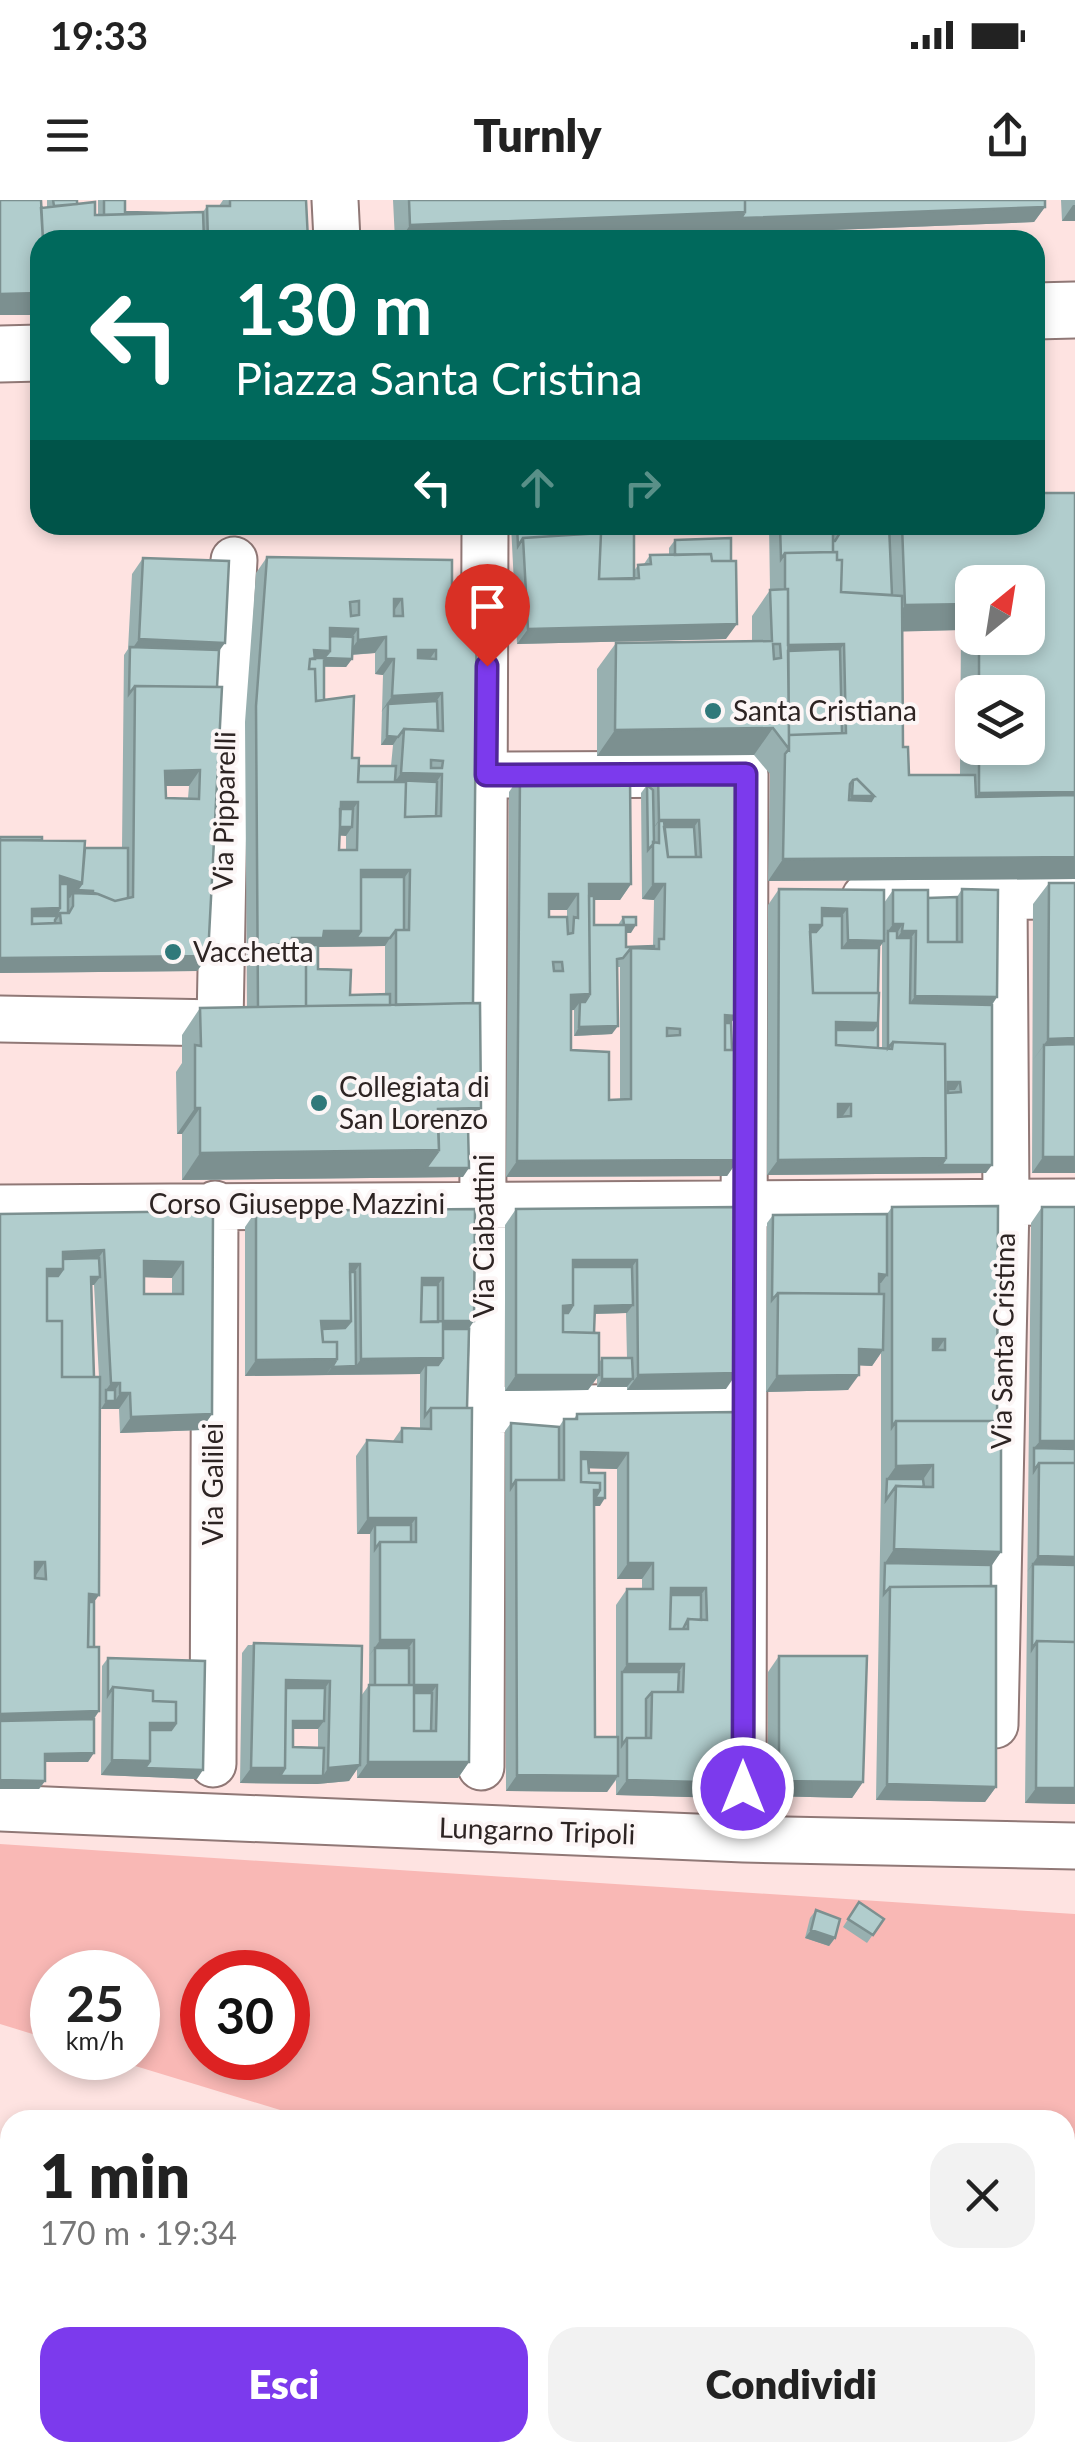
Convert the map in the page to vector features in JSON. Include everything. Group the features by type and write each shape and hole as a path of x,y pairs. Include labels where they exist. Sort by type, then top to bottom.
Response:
{"main road":[{"path":"1045,311 1075,310"},
{"path":"0,354 30,353"}],"street":[{"path":"335,200 336,230"},
{"name":"Via Ciabattini","path":"481,1768 486,1410 482,1204 485,535"},
{"name":"Via Pipparelli","path":"0,1018 220,1022 226,706 234,560"},
{"path":"486,775 746,774 788,897 745,1204 743,1788"},
{"path":"788,897 1075,896"},
{"name":"Via Santa Cristina","path":"994,1766 1006,1202 1004,897"},
{"name":"Corso Giuseppe Mazzini","path":"0,1208 1075,1202"},
{"name":"Via Galilei","path":"213,1764 216,1204"},
{"path":"486,1410 743,1405"},
{"name":"Lungarno Tripoli","path":"0,1808 480,1830 1075,1846"}],"shaded area":[{"path":"0,1844 1075,1914 1075,2110 280,2110 181,2080 310,2080 310,1950 180,1950 180,2080 160,2074 160,1950 30,1950 30,2033 0,2024"}],"building":[{"path":"0,200 41,200 42,230 30,230 30,293 0,294"},
{"path":"53,200 77,200 77,204 54,206"},
{"path":"104,200 125,200 125,212 171,213 104,215"},
{"path":"230,200 306,200 308,230 208,230 207,206 230,206"},
{"path":"409,200 745,200 745,212 410,225"},
{"path":"745,200 1045,200 1045,207 741,218"},
{"path":"95,202 95,215 203,212 204,230 42,230 41,208"},
{"path":"1045,493 1075,493 1075,792 979,793 979,765 1045,765 1045,675 979,675 979,655 1045,655 1045,565 955,565 955,604 905,605 902,535 1045,535"},
{"path":"517,535 570,535 523,538 518,546"},
{"path":"601,535 634,535 634,579 599,579"},
{"path":"601,535 599,579 639,578 638,565 651,564 650,555 711,554 712,561 736,561 737,624 528,629 523,538"},
{"path":"780,535 833,535 833,552 785,553 781,559"},
{"path":"839,535 889,535 892,595 841,592 842,560 837,560 837,552 833,552"},
{"path":"731,538 731,561 712,561 711,554 675,555 675,540"},
{"path":"837,552 837,560 842,560 841,592 902,596 903,747 908,747 909,775 975,775 976,797 1075,795 1075,857 783,859 785,754 789,735 846,733 844,644 788,645 785,553","holes":["857,779 874,796 871,801 849,800 850,784"]},
{"path":"267,557 452,560 452,599 477,599 473,1003 396,1005 396,930 409,930 410,870 361,870 361,931 324,931 323,938 292,938 292,945 272,944 272,955 306,955 306,1006 258,1007 256,706","holes":["394,599 402,599 403,616 394,616","359,601 359,615 351,616 350,602","330,628 358,629 358,640 386,637 386,659 394,659 392,696 442,693 443,731 404,729 401,773 442,774 441,816 405,817 406,782 358,782 359,758 352,758 354,696 316,701 315,669 309,669 310,659 315,659 314,650 330,651","418,650 436,650 436,659 418,658","431,760 443,761 442,768 431,768","341,802 358,802 357,850 339,850"]},
{"path":"143,558 229,561 225,643 139,639"},
{"path":"788,589 789,749 773,728 615,730 616,643 772,641 770,590","holes":["773,644 780,644 781,658 774,659"]},
{"path":"330,636 353,637 352,659 324,658 330,651"},
{"path":"130,647 219,650 217,687 135,686 129,694"},
{"path":"840,649 842,733 789,735 788,651"},
{"path":"324,658 324,700 316,701 315,669 309,669 310,659"},
{"path":"135,686 222,687 208,956 0,958 0,840 85,841 82,883 60,876 60,908 32,909 32,924 61,923 60,913 69,913 73,906 73,893 98,894 115,901 133,897","holes":["200,770 199,799 166,798 165,771"]},
{"path":"437,701 438,730 404,729 398,737 387,736 388,704"},
{"path":"359,766 396,766 395,780 437,782 436,816 405,817 406,782 358,782"},
{"path":"520,776 630,778 631,884 589,884 590,994 571,995 571,1050 609,1052 609,1100 631,1099 631,948 659,949 659,939 664,939 665,884 653,884 653,842 659,843 659,821 664,821 668,857 701,857 699,820 659,820 658,777 735,778 736,1016 725,1015 725,1050 738,1050 738,1160 517,1161","holes":["549,894 578,894 578,918 574,917 573,933 568,934 567,917 549,917","553,962 562,962 563,971 554,971","667,1028 680,1029 680,1035 667,1036"]},
{"path":"857,779 874,796 852,796 853,780"},
{"path":"647,785 653,790 654,843 648,850"},
{"path":"340,809 353,809 352,827 340,827"},
{"path":"664,827 694,827 696,857 668,857"},
{"path":"42,837 42,840 0,840"},
{"path":"85,848 128,848 128,898 115,901 93,891 77,890 82,883"},
{"path":"361,877 404,877 404,930 396,930 390,938 356,938 361,931"},
{"path":"1049,883 1075,883 1075,1038 1048,1039"},
{"path":"60,884 68,884 68,913 60,913 55,923 32,924 32,916 55,916 60,908"},
{"path":"779,889 884,890 884,941 848,940 847,909 822,908 822,925 810,925 813,993 879,993 878,1023 836,1022 836,1045 892,1049 893,1042 945,1044 946,1158 778,1160","holes":["838,1104 851,1104 851,1116 838,1117"]},
{"path":"962,889 998,890 997,997 915,996 916,931 902,931 903,924 893,924 893,890 928,890 928,942 962,942"},
{"path":"589,896 594,896 594,925 624,925 623,917 636,917 636,925 626,925 626,947 654,946 631,948 617,959 618,1026 579,1027 580,1002 585,1002 590,994"},
{"path":"957,897 957,942 928,942 928,898"},
{"path":"822,916 842,916 842,948 879,948 878,993 813,993 810,932 816,932 822,925"},
{"path":"888,931 897,931 897,938 911,938 910,1003 992,1005 992,1165 941,1165 946,1158 945,1044 893,1042 888,1048","holes":["948,1082 960,1082 961,1092 948,1093"]},
{"path":"292,945 318,945 318,969 351,970 350,995 390,994 390,1005 306,1006 306,955 272,955 272,951 287,952"},
{"name":"Collegiata di San Lorenzo","path":"480,1003 481,1108 438,1109 439,1150 200,1153 195,1045 201,1046 200,1008"},
{"path":"725,1023 731,1023 732,1050 725,1050"},
{"path":"878,1023 878,1048 836,1045 836,1030 873,1030"},
{"path":"1075,1044 1075,1157 1043,1157 1044,1045"},
{"path":"438,1126 468,1126 469,1168 426,1168 439,1150"},
{"path":"998,1206 997,1421 896,1421 892,1427 892,1207","holes":["933,1339 945,1339 945,1350 933,1350"]},
{"path":"737,1207 737,1373 638,1375 637,1260 573,1260 573,1305 563,1306 563,1332 599,1333 599,1375 516,1375 516,1209"},
{"path":"1042,1207 1075,1207 1075,1441 1040,1441"},
{"path":"475,1209 474,1321 443,1321 443,1358 361,1359 360,1264 350,1264 351,1321 321,1321 323,1342 337,1342 337,1359 256,1360 256,1211","holes":["422,1278 443,1278 443,1321 421,1322"]},
{"path":"213,1211 212,1414 131,1417 130,1393 120,1393 120,1383 111,1383 104,1250 63,1252 63,1269 47,1269 47,1321 62,1321 62,1377 100,1377 99,1595 89,1594 88,1647 99,1647 99,1711 0,1714 0,1214","holes":["144,1261 183,1262 183,1294 144,1294","35,1562 45,1562 46,1579 35,1578"]},
{"path":"887,1214 887,1275 879,1274 879,1294 778,1293 772,1300 773,1215"},
{"path":"99,1258 100,1277 91,1277 94,1377 62,1377 62,1321 47,1321 47,1276 58,1276 63,1259"},
{"path":"573,1267 632,1267 633,1305 595,1306 594,1333 563,1332 563,1313 568,1313 573,1305"},
{"path":"350,1272 355,1272 356,1366 332,1367 337,1359 337,1342 323,1342 322,1329 345,1328 351,1321"},
{"path":"422,1285 438,1285 438,1322 421,1322"},
{"path":"778,1293 884,1294 883,1350 859,1349 859,1375 777,1376"},
{"path":"443,1329 469,1329 467,1408 431,1408 425,1416 426,1365 438,1365 443,1358"},
{"path":"602,1358 632,1358 633,1379 602,1379"},
{"path":"106,1390 115,1390 115,1401 106,1401"},
{"path":"431,1408 472,1408 469,1762 368,1762 369,1685 414,1685 414,1640 380,1640 380,1542 416,1542 416,1518 368,1518 367,1440 402,1442 402,1428 431,1429","holes":["414,1685 437,1685 436,1731 414,1731"]},
{"path":"735,1412 736,1783 627,1780 627,1738 651,1738 652,1692 683,1692 684,1664 627,1664 627,1589 653,1589 653,1563 628,1563 628,1453 581,1452 581,1482 600,1483 600,1490 594,1490 595,1737 618,1737 618,1776 517,1775 516,1480 564,1480 564,1419 577,1419 577,1414","holes":["671,1588 706,1588 707,1620 688,1619 688,1629 670,1629"]},
{"path":"896,1421 1001,1421 1001,1552 894,1549 896,1486 933,1487 933,1465 896,1466"},
{"path":"511,1423 559,1427 559,1480 516,1480 511,1488"},
{"path":"1034,1448 1075,1449 1075,1463 1039,1463 1034,1471"},
{"path":"581,1459 588,1459 589,1473 605,1473 605,1498 595,1498 600,1483 581,1482"},
{"path":"1039,1463 1075,1463 1075,1557 1038,1556"},
{"path":"887,1479 923,1479 924,1487 896,1486 886,1500"},
{"path":"375,1525 411,1525 411,1542 380,1542 375,1549"},
{"path":"885,1563 991,1565 991,1586 890,1587 884,1594"},
{"path":"1033,1564 1075,1565 1075,1642 1037,1641 1032,1649"},
{"path":"996,1586 996,1787 887,1784 890,1587"},
{"path":"671,1595 701,1595 701,1620 688,1619 683,1629 670,1629"},
{"path":"89,1602 94,1602 94,1647 88,1647"},
{"path":"1037,1641 1075,1642 1075,1788 1036,1788"},
{"path":"254,1643 362,1646 360,1765 328,1768 330,1681 286,1680 285,1768 251,1768"},
{"path":"375,1648 409,1648 409,1685 375,1685"},
{"path":"779,1656 867,1656 863,1782 779,1781"},
{"path":"108,1658 205,1661 203,1770 145,1768 150,1761 150,1730 171,1730 176,1723 176,1702 153,1701 153,1691 113,1687 108,1695"},
{"path":"622,1672 679,1672 678,1692 652,1692 646,1699 646,1738 627,1738 622,1745"},
{"path":"113,1687 153,1691 153,1701 176,1702 176,1723 150,1723 150,1761 112,1760"},
{"path":"286,1688 325,1688 324,1721 293,1721 293,1747 324,1748 323,1776 280,1776 285,1768"},
{"path":"414,1693 432,1693 431,1731 414,1731"},
{"path":"94,1719 94,1753 45,1754 45,1781 0,1780 0,1721"},
{"path":"859,1902 884,1919 873,1935 848,1919"},
{"path":"816,1910 840,1919 835,1938 811,1930"}],"place":[{"name":"Santa Cristiana","path":"713,711"},
{"name":"Vacchetta","path":"173,952"},
{"name":"Collegiata di San Lorenzo","path":"319,1103"}],"route":[{"path":"487,666 486,775 746,774 743,1788"}]}
